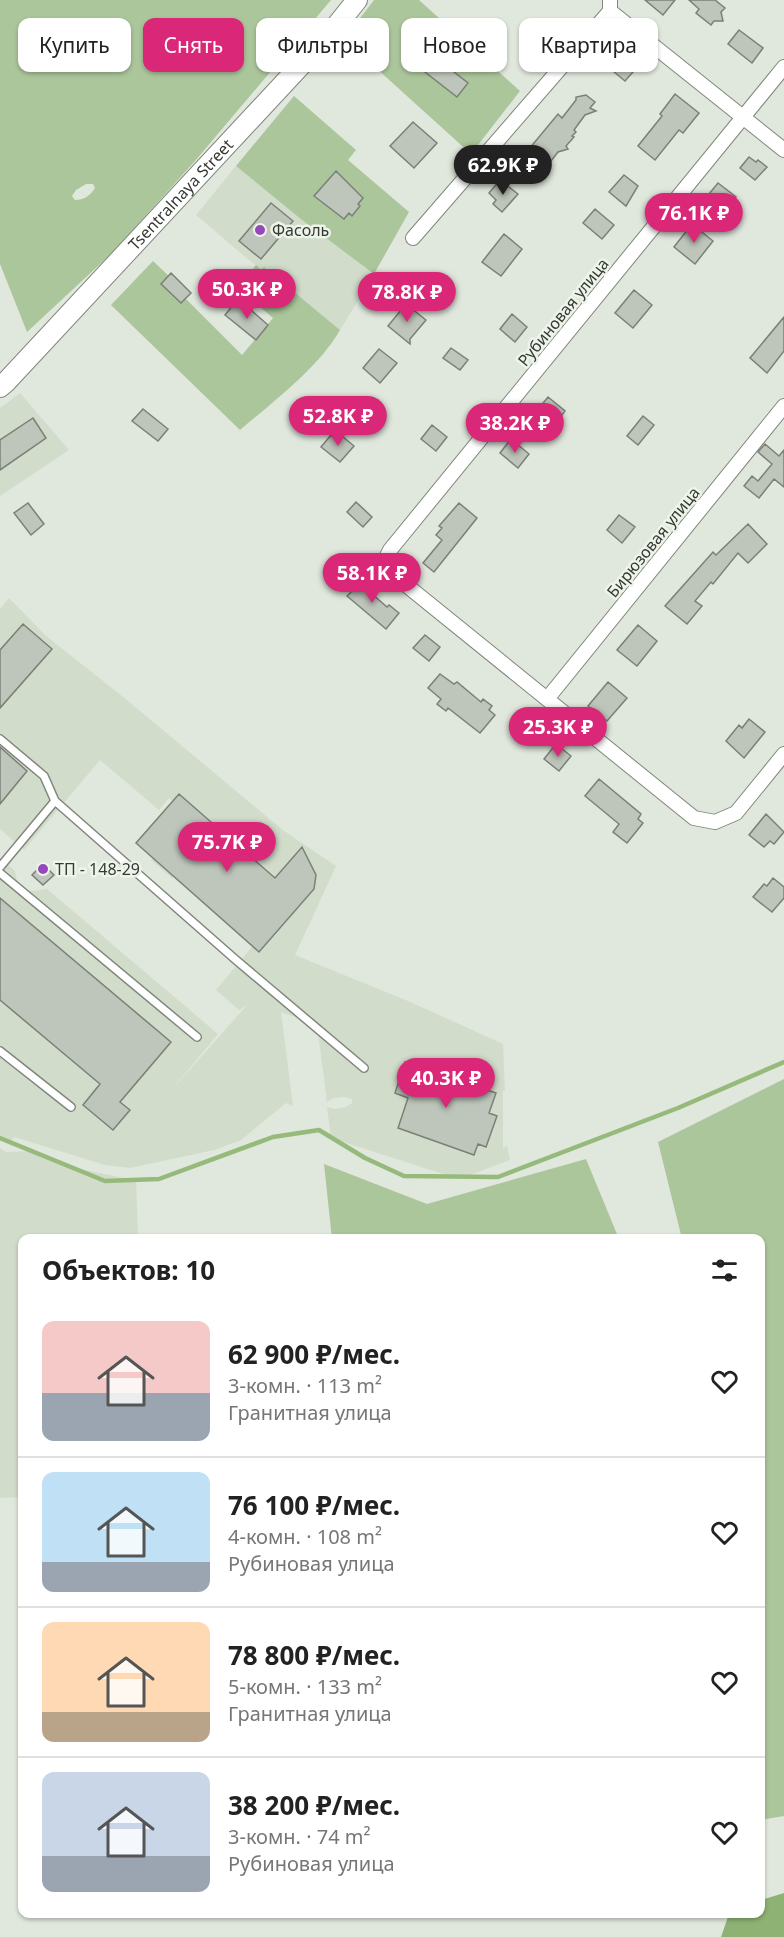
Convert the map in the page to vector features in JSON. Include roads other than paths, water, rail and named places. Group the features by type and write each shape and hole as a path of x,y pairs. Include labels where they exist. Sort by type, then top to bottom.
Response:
{"main road":[{"name":"Tsentralnaya Street","path":"0,387 329,34 357,0"}],"street":[{"path":"414,238 610,5 784,150"},
{"name":"Рубиновая улица","path":"547,699 390,572 385,561 390,550 784,67"},
{"name":"Бирюзовая улица","path":"547,699 784,406"},
{"path":"547,699 694,818 715,822 736,813 784,754"}],"lane":[{"path":"0,739 45,776 55,801 236,960 364,1068"},
{"path":"0,867 55,801"},
{"path":"0,873 197,1037"},
{"path":"0,1051 71,1107"}],"waterway":[{"path":"0,1138 105,1181 159,1179 273,1137 319,1130 365,1158 404,1176 498,1177 678,1108 784,1062"}],"place":[{"name":"Фасоль","path":"260,230"},
{"name":"ТП - 148-29","path":"43,869"}]}
